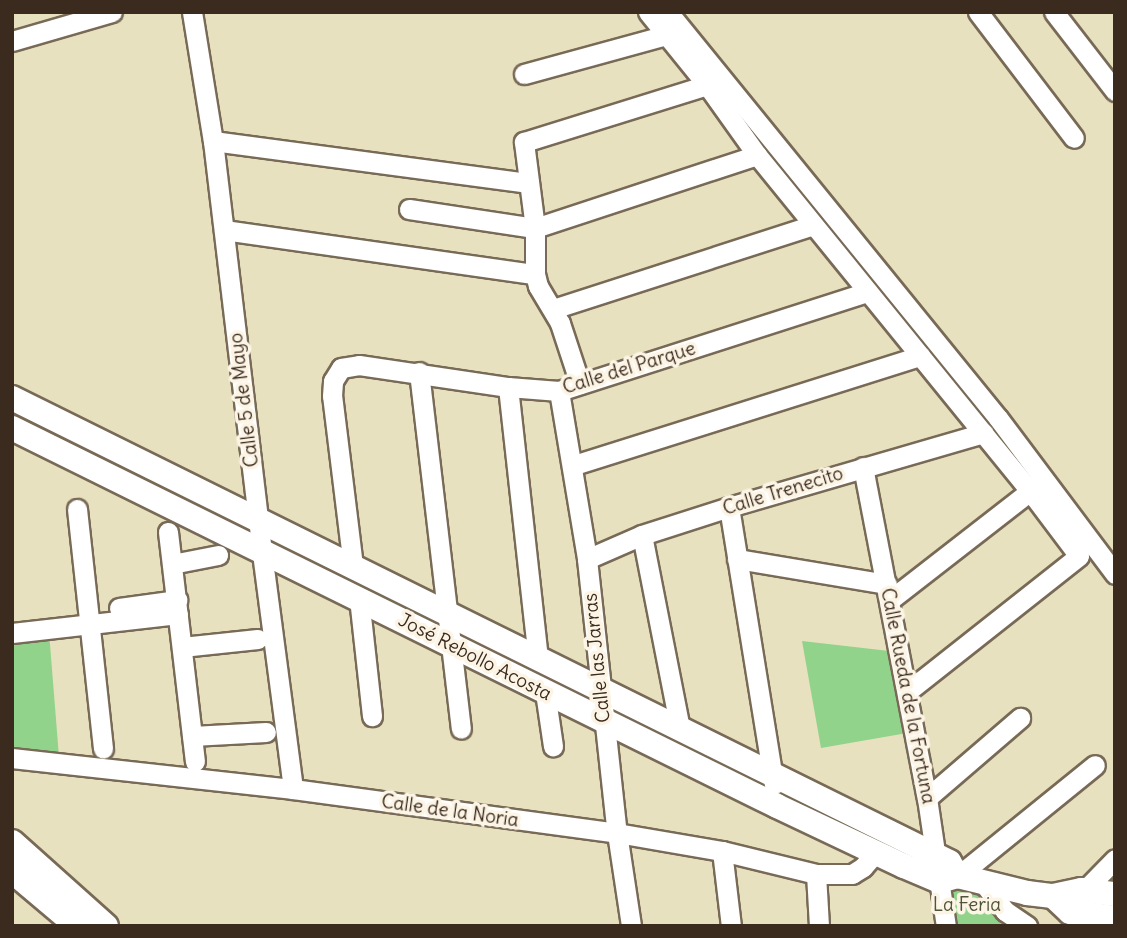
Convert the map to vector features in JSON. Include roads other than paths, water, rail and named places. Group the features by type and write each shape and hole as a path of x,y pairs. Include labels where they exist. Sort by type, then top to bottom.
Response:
{"main road":[{"name":"José Rebollo Acosta","path":"12,398 774,775 945,871"},
{"path":"22,433 44,414"},
{"name":"José Rebollo Acosta","path":"22,433 777,806 876,852 945,871"},
{"path":"12,842 106,926"},
{"path":"12,871 77,926"},
{"path":"945,871 984,884 1068,899 1115,918"},
{"path":"1068,899 1115,894"}],"street":[{"path":"12,41 112,12"},
{"name":"Calle 5 de Mayo","path":"192,12 213,141 261,552 293,789"},
{"path":"648,12 708,85 813,225 1030,491 1079,556 907,692"},
{"path":"668,12 798,176 998,418 1115,574"},
{"path":"978,12 1074,138"},
{"path":"1054,12 1115,91"},
{"path":"524,74 667,35"},
{"path":"580,384 553,309 538,286 535,274 535,228 524,142 708,85"},
{"path":"213,141 529,183"},
{"path":"409,209 535,228 758,155"},
{"path":"553,309 813,225"},
{"path":"224,230 535,274"},
{"name":"Calle del Parque","path":"353,566 332,396 333,381 341,368 359,365 508,387 559,391 869,292"},
{"path":"574,465 920,356"},
{"path":"419,372 461,729"},
{"path":"508,387 538,660"},
{"name":"Calle las Jarras","path":"559,391 574,465 587,559 617,834 631,926"},
{"name":"Calle Trenecito","path":"587,559 642,535 729,507 983,433"},
{"name":"Calle Rueda de la Fortuna","path":"863,467 927,798 945,871 946,926"},
{"path":"737,559 888,592 1030,491"},
{"path":"729,507 777,806"},
{"path":"77,509 103,749"},
{"path":"168,532 195,761"},
{"path":"642,535 680,728"},
{"path":"172,564 218,555"},
{"path":"359,598 372,716"},
{"path":"12,633 89,618 177,607"},
{"path":"12,621 89,618"},
{"path":"182,647 258,639"},
{"path":"545,692 553,746"},
{"path":"927,798 1020,718"},
{"path":"192,736 266,732"},
{"name":"Calle de la Noria","path":"12,758 293,789 617,834 722,852 816,874 852,874 863,867 876,852"},
{"path":"945,871 1088,771"},
{"path":"722,852 731,926"},
{"path":"1093,926 1068,899 1115,859"},
{"path":"816,874 819,926"},
{"path":"984,884 1005,911 1020,924 1027,893"}],"park label":[{"name":"La Feria","path":"967,905"}]}
